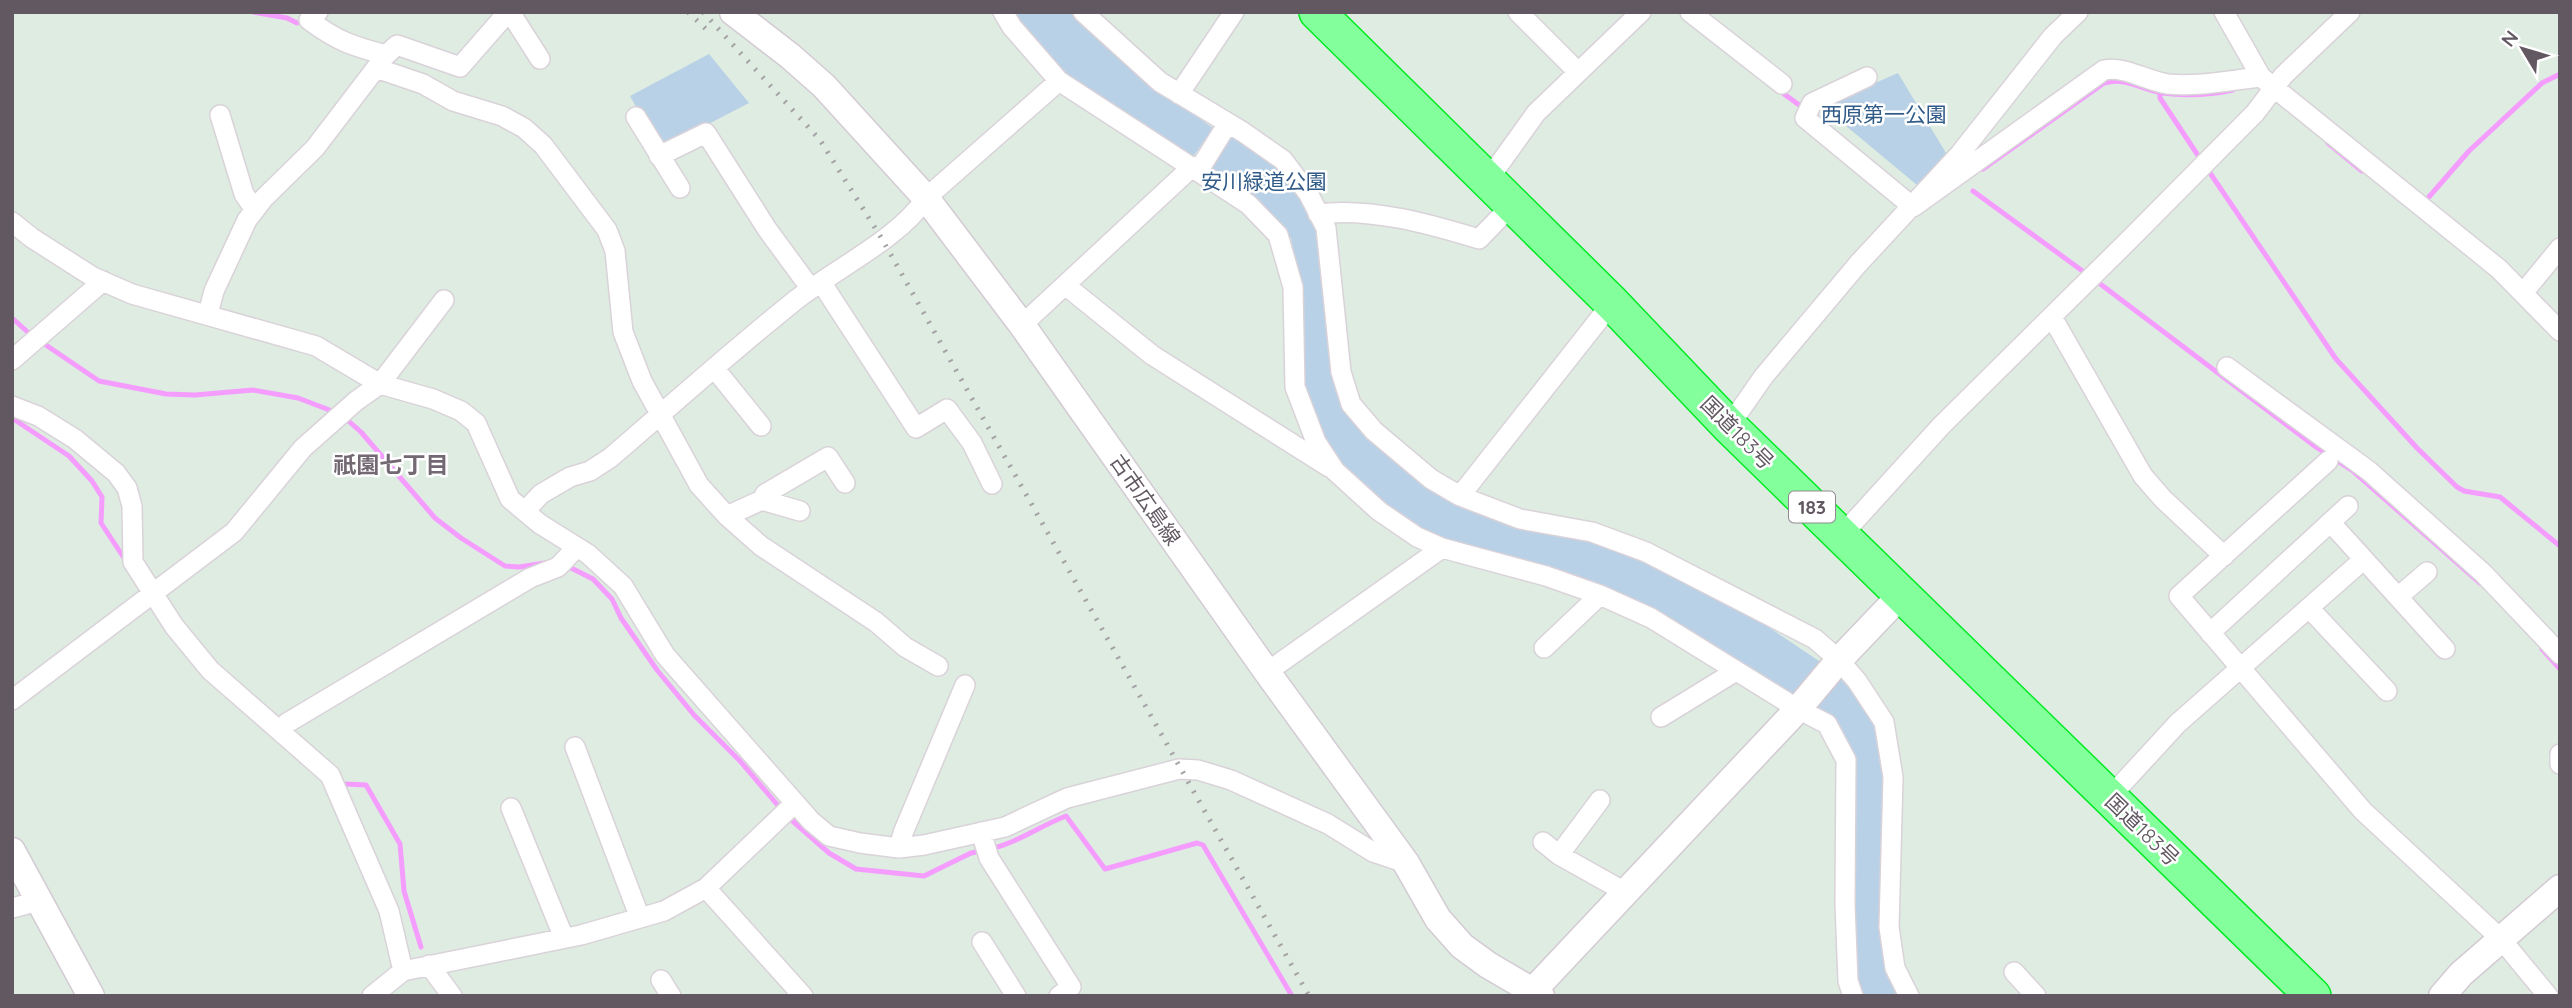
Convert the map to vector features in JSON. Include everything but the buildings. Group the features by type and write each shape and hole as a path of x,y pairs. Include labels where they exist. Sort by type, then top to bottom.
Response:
{"highway":[{"name":"国道183号","path":"1317,12 1612,303 1729,426 2313,996"}],"main road":[{"name":"古市広島線","path":"733,12 824,86 926,198 1021,325 1406,863 1438,919 1462,946 1534,994"},
{"path":"1534,994 1901,595"},
{"path":"12,851 91,996"},
{"path":"2441,996 2560,888"}],"street":[{"path":"318,12 309,20 331,37 453,101 502,116 523,128 543,145 607,230 615,251 623,332 642,381 699,485 727,516 761,546 876,622 905,647 938,666"},
{"path":"208,314 214,291 247,220 316,148 381,61 397,45 460,68 509,12 540,59"},
{"path":"1003,12 1012,27 1059,81 1248,204 1279,235 1293,287 1295,387 1316,442 1335,471"},
{"path":"1083,12 1160,82 1283,160 1308,193 1326,228 1341,372 1351,404 1374,431 1431,479 1460,496 1520,519 1591,532 1646,552 1815,639 1839,660 1857,681 1884,722 1893,777 1889,927 1895,968 1909,996"},
{"path":"1179,93 1234,12"},
{"path":"1518,12 1578,72"},
{"path":"1318,214 1343,211 1434,225 1479,239 1536,113 1641,12"},
{"path":"1690,12 1783,83"},
{"path":"1729,426 1764,376 1858,264 1959,155 2053,36 2078,12"},
{"path":"2224,12 2268,82 2499,269 2560,331"},
{"path":"1913,207 2104,70 2112,68 2165,83 2268,82 2283,76 2350,12"},
{"path":"1867,77 1809,111 1913,207"},
{"path":"525,511 541,494 570,477 590,471 610,458 816,286 852,262 917,211 926,198 1059,81"},
{"path":"1841,536 1941,426 2245,122 2268,82"},
{"path":"220,115 244,194 255,210"},
{"path":"636,117 680,188"},
{"path":"1021,325 1192,167 1202,165 1228,123"},
{"path":"659,156 706,133 767,229 816,286 916,428 947,410 972,443 992,484"},
{"path":"12,222 32,238 103,281 132,294 316,346 380,384 433,399 461,411 476,423 510,499 588,554 623,586 665,655 811,821 829,836 899,848 1004,827 1067,798 1179,769 1198,770 1231,780 1328,824 1373,852 1406,863"},
{"path":"2523,293 2560,248"},
{"path":"12,360 103,281"},
{"path":"1065,285 1152,355 1335,471 1379,511 1417,537 1442,548 1546,576 1600,594 1651,618 1798,709 1827,724 1846,760 1845,917 1848,981 1853,996"},
{"path":"12,699 234,532 303,448 356,401 380,384 444,300"},
{"path":"1460,496 1612,303"},
{"path":"2052,317 2143,476 2224,556"},
{"path":"2227,367 2369,471 2483,573 2560,654"},
{"path":"715,369 761,426"},
{"path":"12,406 38,416 75,439 116,473 127,488 132,506 133,562 174,626 211,670 330,775 389,911 403,971"},
{"path":"727,516 762,500 765,494 828,457 845,483"},
{"path":"2328,461 2179,596 2363,811 2501,939 2548,996"},
{"path":"762,500 800,510"},
{"path":"2210,633 2348,506"},
{"path":"2330,523 2445,649"},
{"path":"280,731 287,723 530,578 558,567 576,547"},
{"path":"1267,672 1442,548"},
{"path":"2109,798 2178,723 2363,560"},
{"path":"2398,597 2427,572"},
{"path":"1544,648 1600,594"},
{"path":"2309,608 2387,691"},
{"path":"1661,717 1736,671"},
{"path":"899,848 902,833 965,685"},
{"path":"575,747 640,918"},
{"path":"2560,754 2560,764"},
{"path":"1559,855 1600,800"},
{"path":"372,996 403,971 564,938 664,911 706,888 795,803"},
{"path":"511,808 564,938"},
{"path":"981,832 989,858 1071,987 1059,996"},
{"path":"1543,842 1559,855 1625,892"},
{"path":"706,888 803,996"},
{"path":"12,908 39,901"},
{"path":"982,942 1016,996"},
{"path":"429,965 452,996"},
{"path":"2014,972 2036,996"}],"green space":[{"name":"安川緑道公園","path":"1013,12 1077,12 1141,77 1213,128 1191,160 1061,71"},
{"path":"709,54 749,103 660,149 630,96"},
{"name":"西原第一公園","path":"1898,73 1949,158 1923,190 1822,106"},
{"name":"安川緑道公園","path":"1230,133 1281,165 1305,199 1320,238 1335,390 1364,435 1432,491 1496,518 1573,536 1647,562 1764,624 1822,663 1796,699 1699,636 1638,603 1564,571 1445,542 1400,518 1339,463 1309,408 1300,362 1300,284 1291,238 1267,213 1207,170"},
{"path":"1843,673 1879,727 1883,778 1885,967 1901,996 1864,996 1856,974 1853,758 1838,725 1812,709"}],"waterway":[{"path":"253,12 287,18 297,23"},
{"path":"2428,198 2469,151 2542,83 2560,74"},
{"path":"1983,169 2104,83 2127,82 2162,93 2180,94 2233,90"},
{"path":"1780,91 1806,110"},
{"path":"2160,92 2160,98 2201,160"},
{"path":"2328,143 2362,171"},
{"path":"2208,170 2336,359 2417,448 2457,487 2464,491 2500,497 2560,546"},
{"path":"1973,191 2088,275"},
{"path":"2095,280 2316,447 2353,471 2480,583"},
{"path":"12,318 31,335"},
{"path":"40,341 99,381 166,394 195,395 253,390 298,398 332,411 344,417 361,432 435,518 461,538 505,566 545,563"},
{"path":"12,418 69,456 92,481 102,497 101,523 126,561"},
{"path":"565,565 593,579 612,599 621,618 657,670 694,715 740,761 781,809"},
{"path":"2542,649 2560,669"},
{"path":"344,784 366,785 400,844 404,891 421,947"},
{"path":"787,816 829,853 856,869 924,876 971,853 981,851"},
{"path":"990,849 1010,843 1066,816 1105,869 1197,843 1203,845 1292,996"}],"railway":[{"path":"688,12 709,32"},
{"path":"703,12 820,140 882,239 1309,996"}],"district":[{"name":"祇園七丁目","path":"391,465"}]}
